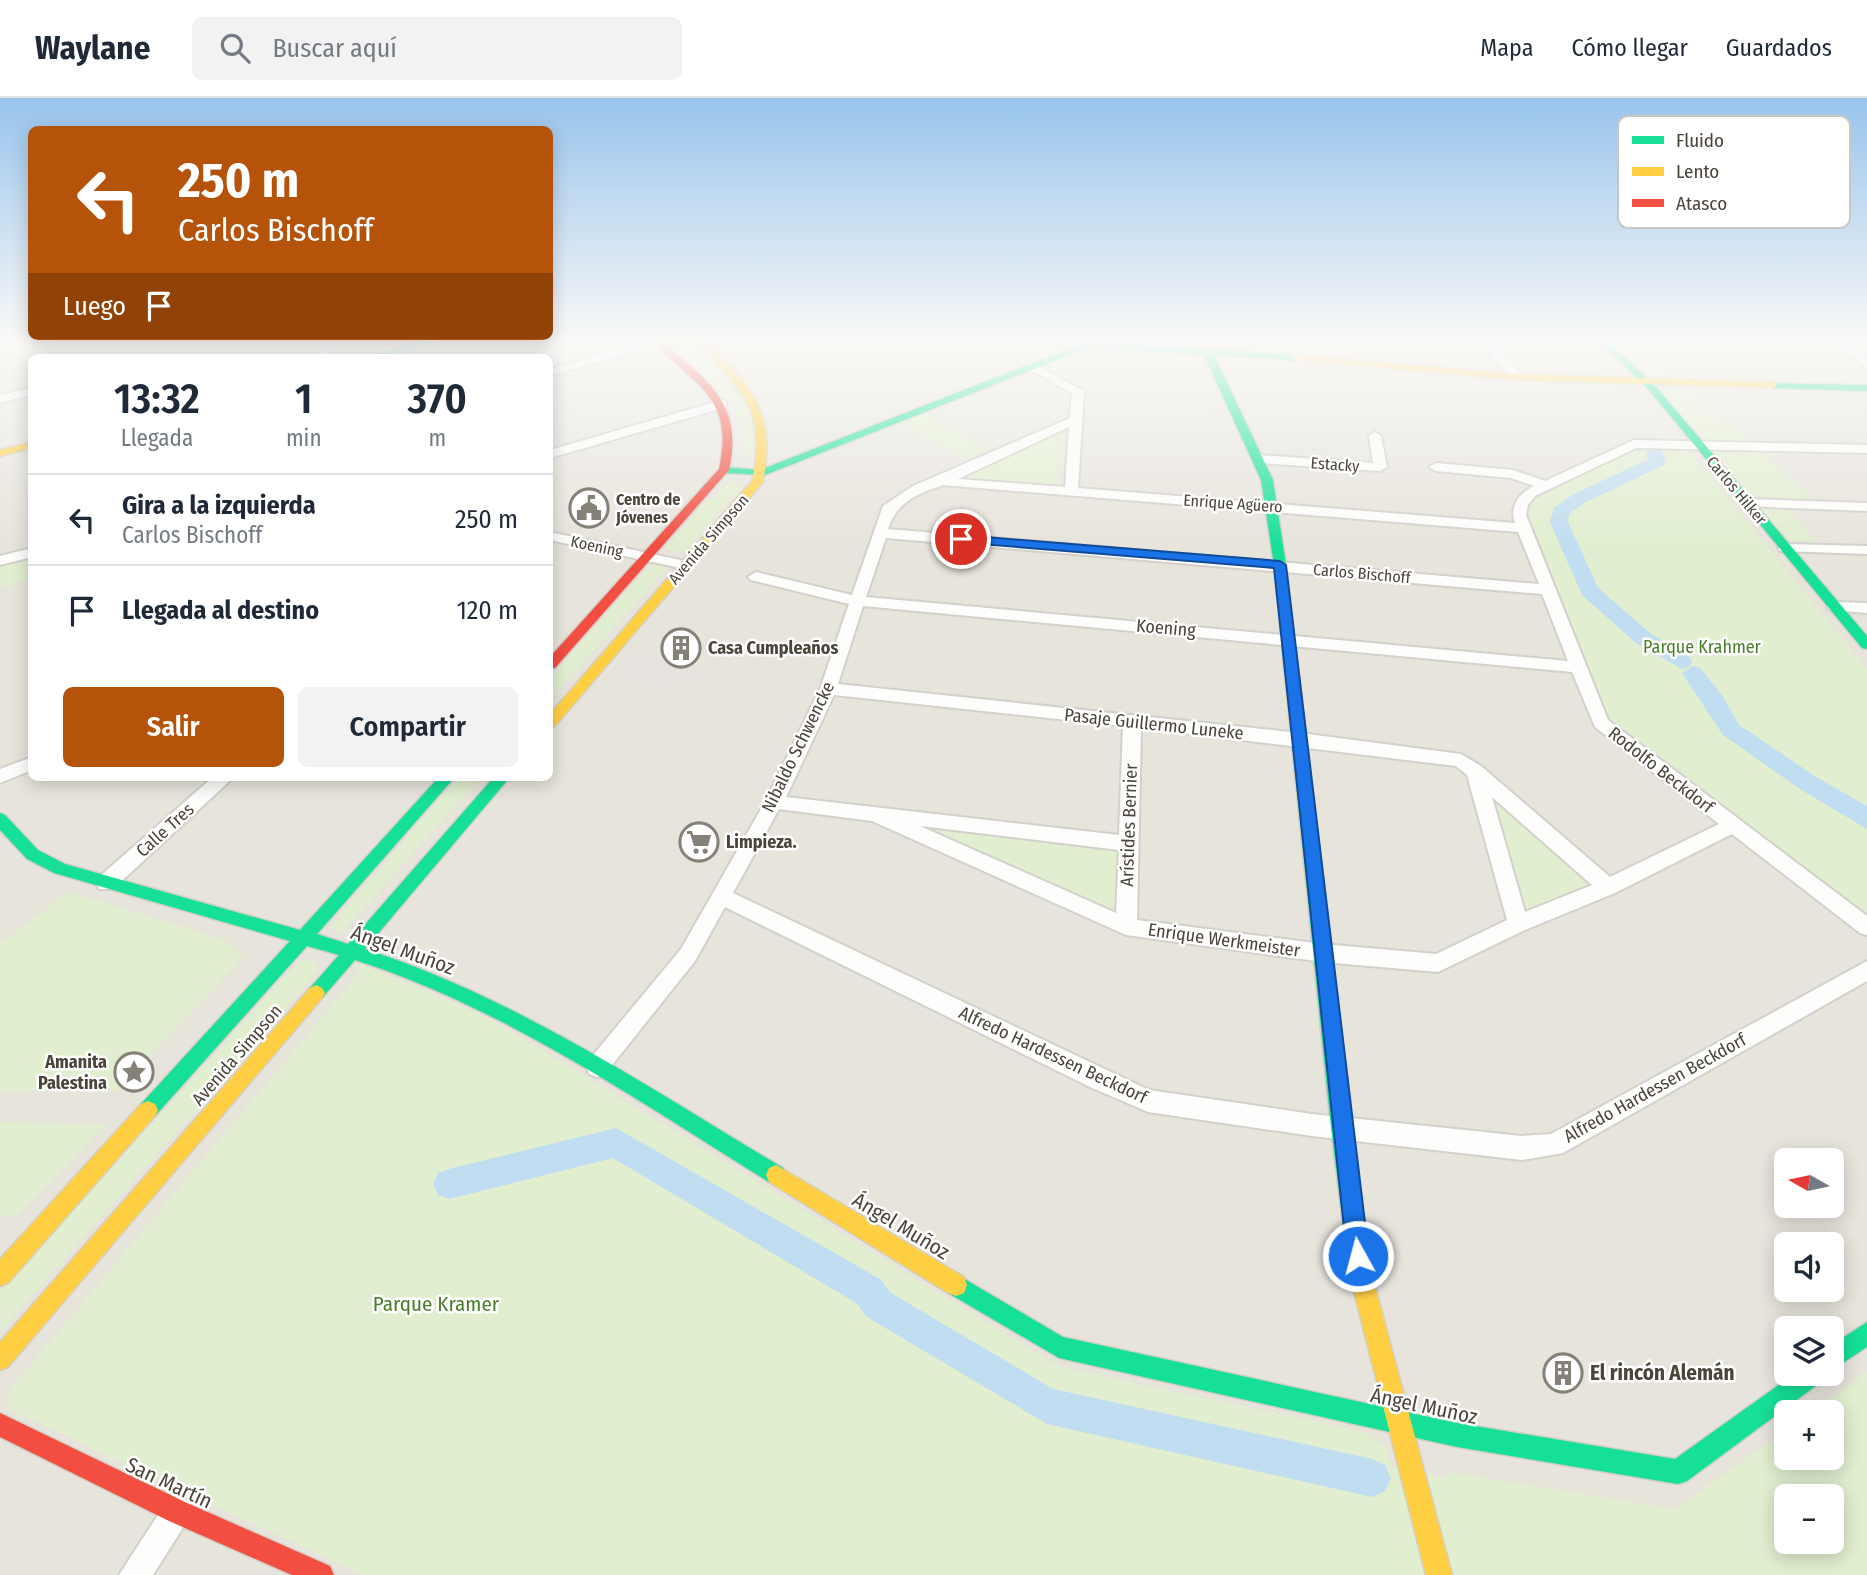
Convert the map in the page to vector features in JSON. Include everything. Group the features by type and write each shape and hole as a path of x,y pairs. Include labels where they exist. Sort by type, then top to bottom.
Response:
{"street":[{"path":"553,453 705,409"},
{"name":"Avenida Simpson","path":"553,662 724,470 733,438 731,420 725,409"},
{"path":"757,409 766,444 761,473"},
{"path":"724,470 761,473 921,409"},
{"path":"1072,492 1077,409"},
{"path":"1235,409 1267,480 1280,565 1341,1128 1361,1281 1439,1575"},
{"name":"Carlos Hilker","path":"1669,409 1867,645"},
{"name":"Nibaldo Schwencke","path":"597,1067 688,956 774,802 828,689 888,509 918,489 942,481 1077,419"},
{"name":"Estacky","path":"1259,459 1380,467 1375,436"},
{"name":"Rodolfo Beckdorf","path":"1867,449 1634,444 1530,494 1521,504 1519,515 1601,723 1731,826 1867,927"},
{"path":"0,453 28,446"},
{"path":"1436,467 1513,474 1546,486"},
{"name":"Avenida Simpson","path":"553,719 757,482 761,473"},
{"name":"Enrique Agüero","path":"942,481 1524,528"},
{"path":"1748,503 1867,507"},
{"name":"Carlos Bischoff","path":"881,533 1550,590"},
{"name":"Koening","path":"553,537 685,565"},
{"path":"1785,548 1867,551"},
{"path":"0,561 28,553"},
{"name":"Koening","path":"755,577 857,601 1286,638 1580,667"},
{"path":"1835,607 1867,608"},
{"name":"Pasaje Guillermo Luneke","path":"828,689 1300,739 1441,755 1461,760 1608,887"},
{"name":"Arístides Bernier","path":"1126,927 1132,723"},
{"path":"0,776 28,765"},
{"path":"1475,771 1518,924"},
{"name":"Calle Tres","path":"106,883 221,781"},
{"name":"Avenida Simpson","path":"0,1275 445,781"},
{"name":"Avenida Simpson","path":"0,1359 500,781"},
{"name":"Enrique Werkmeister","path":"774,802 1129,844"},
{"name":"Enrique Werkmeister","path":"877,815 1126,927 1323,953 1438,963 1518,924 1608,887 1731,826"},
{"name":"Ángel Muñoz","path":"0,819 17,840 44,862 106,883 352,951 421,976 480,1003 597,1067 1059,1347 1398,1423 1678,1472 1796,1386"},
{"name":"Alfredo Hardessen Beckdorf","path":"721,896 1098,1080 1148,1101 1341,1128 1522,1148 1554,1145 1867,970"},
{"path":"1844,1350 1867,1334"},
{"name":"San Martín","path":"0,1425 178,1512 321,1575"},
{"path":"135,1575 178,1512"}],"shaded area":[{"path":"0,409 28,409 28,781 553,781 553,409 1867,409 1867,1575 0,1575"},
{"path":"1207,409 1218,409 1227,428 1215,428"},
{"path":"1283,447 1371,456 1372,462 1283,452"},
{"path":"628,652 713,669 703,684 684,680 675,691 606,676"}],"green space":[{"path":"732,409 747,409 753,434 748,458 743,456 743,437"},
{"path":"1675,409 1713,409 1751,443 1711,441 1699,435"},
{"path":"920,411 986,449 963,459 897,421"},
{"path":"1059,432 1065,434 1057,486 1049,488 955,480"},
{"name":"Parque Krahmer","path":"1677,447 1691,453 1867,669 1867,914 1610,722 1525,505 1635,448"},
{"path":"1718,449 1758,450 1816,501 1779,500 1756,495 1739,481 1714,453"},
{"path":"729,482 742,485 687,549 682,553 667,550 668,545 707,500 714,499"},
{"path":"1763,508 1787,509 1816,541 1790,541 1760,511"},
{"path":"28,556 28,580 0,587 0,564"},
{"path":"650,566 664,566 666,569 553,697 553,674"},
{"path":"456,781 477,781 349,925 340,932 329,928"},
{"path":"1495,795 1585,876 1586,889 1531,914 1523,910 1489,796"},
{"path":"931,825 1112,847 1121,855 1121,906 1110,912 927,831"},
{"path":"77,894 225,940 244,957 116,1091 0,1091 0,944 62,896"},
{"path":"299,961 315,961 318,971 0,1332 0,1291"},
{"name":"Parque Kramer","path":"362,964 491,1019 1060,1367 1365,1432 1387,1450 1392,1467 1448,1478 1449,1472 1675,1509 1774,1438 1774,1470 1844,1470 1844,1400 1828,1400 1867,1372 1867,1575 363,1575 8,1409 9,1394 15,1383 354,979"},
{"path":"0,1122 105,1125 18,1215 0,1217"}],"waterway":[{"path":"1654,453 1658,461 1578,499 1560,512 1559,522 1589,591 1643,638 1682,662"},
{"path":"1693,673 1714,700 1731,730 1808,783 1854,808 1867,820"},
{"path":"449,1184 616,1143 868,1291 879,1305 1047,1406 1372,1478"}],"traffic: fast":[{"path":"724,470 761,473 924,409"},
{"path":"1234,409 1267,480 1280,565 1341,1128 1360,1272"},
{"path":"1670,409 1867,645"},
{"path":"148,1110 444,781"},
{"path":"316,993 500,781"},
{"path":"0,819 32,854 59,869 357,953 467,996 558,1043 776,1175"},
{"path":"956,1285 1059,1347 1457,1435 1678,1472 1796,1386"},
{"path":"1844,1350 1867,1333"}],"traffic: slow":[{"path":"553,720 757,482 762,458 762,437 755,409"},
{"path":"0,453 28,446"},
{"path":"0,1359 316,993"},
{"path":"0,1275 148,1110"},
{"path":"776,1175 956,1285"},
{"path":"1360,1272 1439,1575"}],"traffic: jam":[{"path":"553,662 724,470 729,447 728,428 722,409"},
{"path":"0,1425 178,1512 321,1575"}],"place":[{"name":"Centro de Jóvenes","path":"589,508"},
{"name":"Casa Cumpleaños","path":"681,648"},
{"name":"Limpieza.","path":"699,842"},
{"name":"Amanita Palestina","path":"134,1072"},
{"name":"El rincón Alemán","path":"1563,1373"}],"route":[{"path":"961,539 1280,565 1341,1128 1358,1256"}]}
